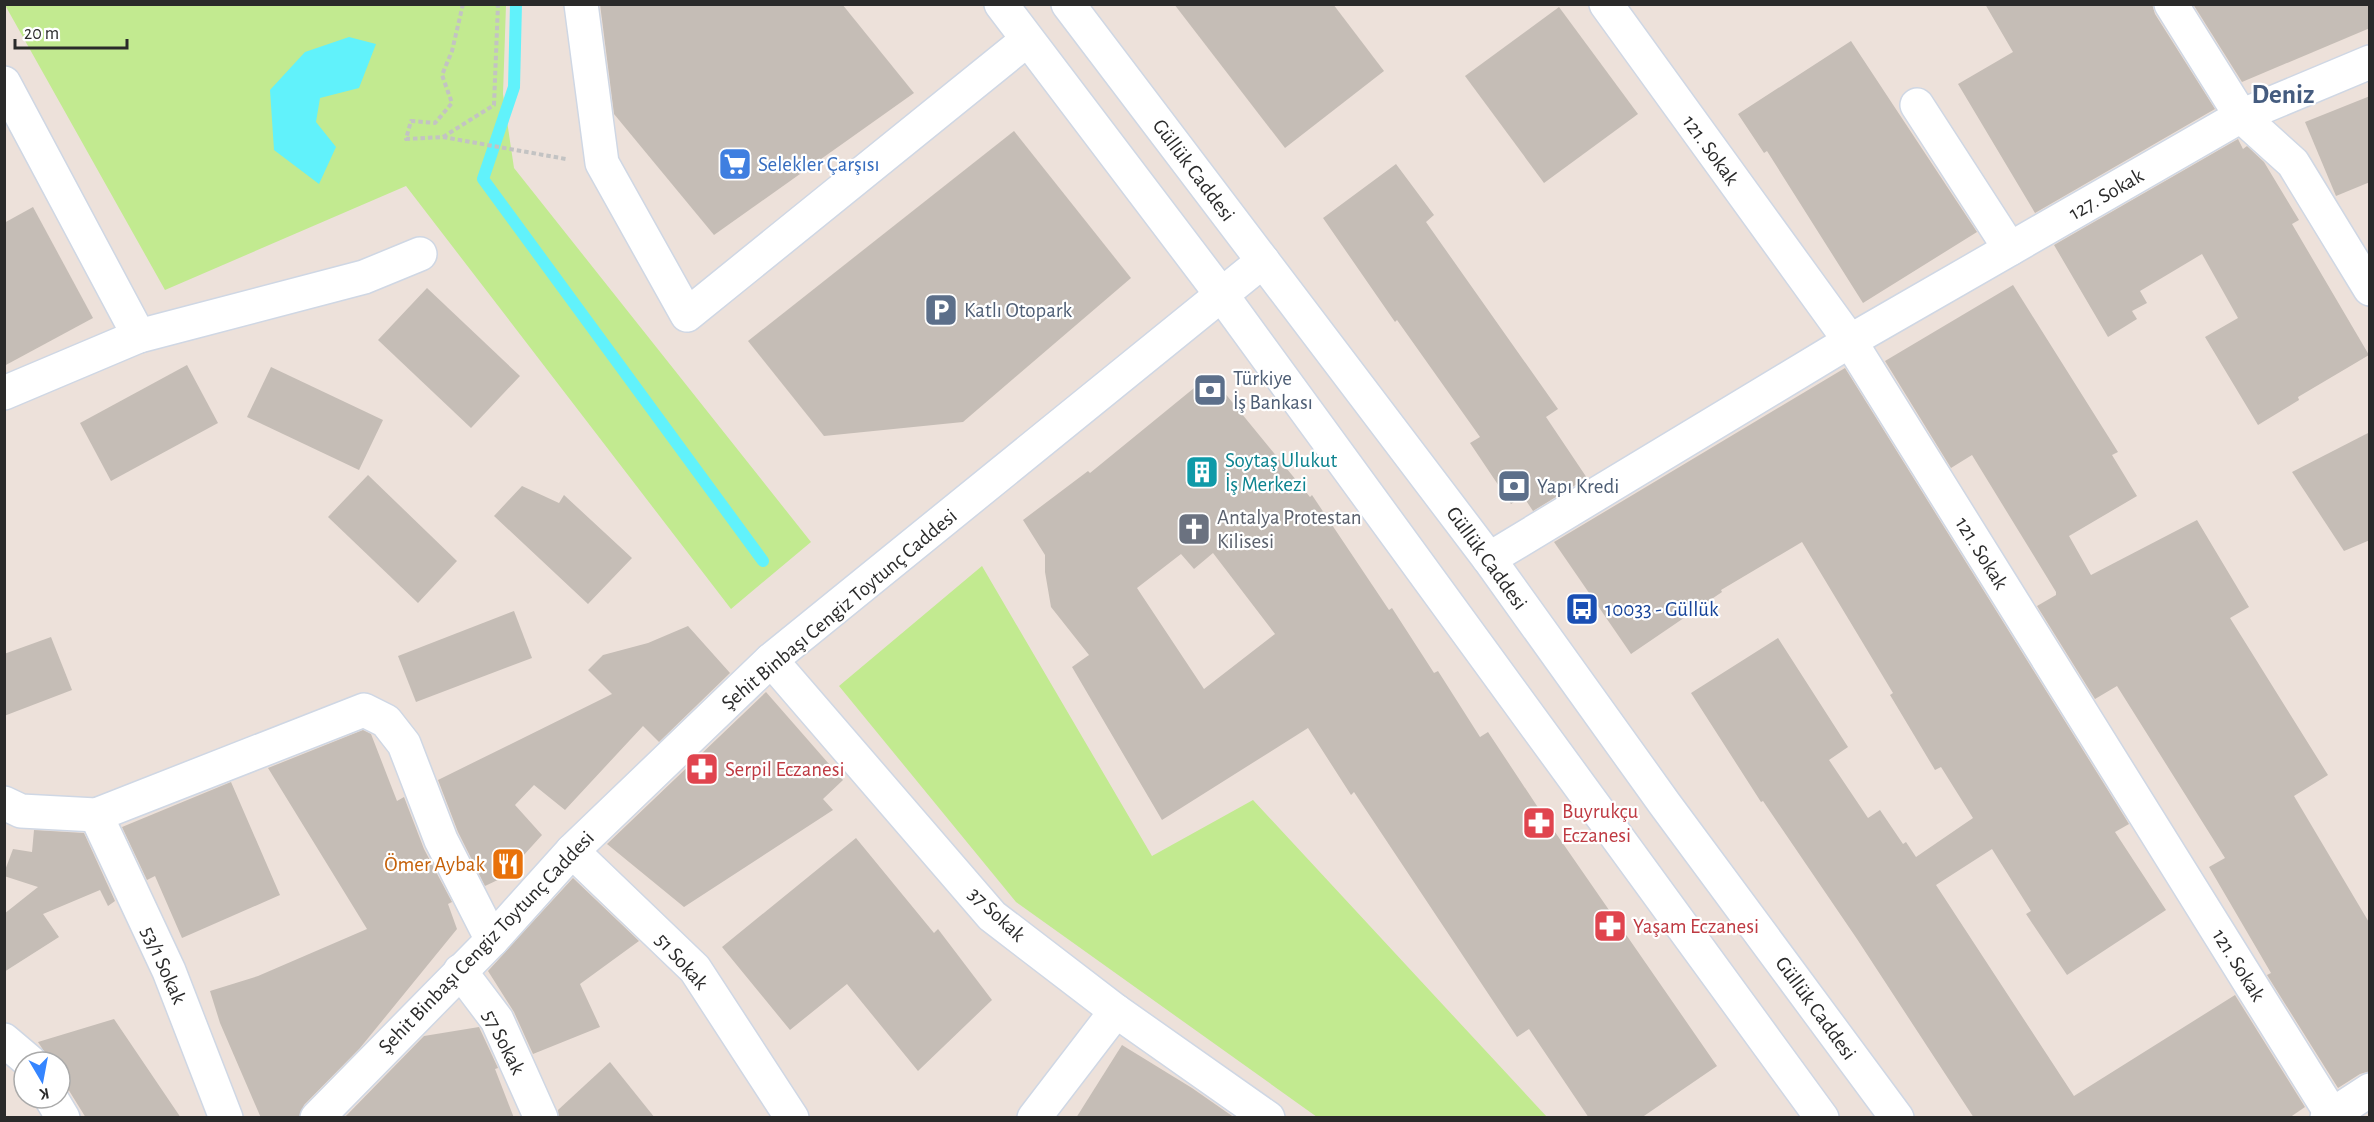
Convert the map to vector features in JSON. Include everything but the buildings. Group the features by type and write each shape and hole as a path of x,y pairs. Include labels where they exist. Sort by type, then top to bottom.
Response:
{"street":[{"path":"581,4 602,163 687,315 1027,40"},
{"path":"1001,4 1221,294 1822,1118"},
{"name":"Güllük Caddesi","path":"1068,4 1489,559 1664,803 1897,1118"},
{"name":"121. Sokak","path":"1606,4 1850,341 2331,1116"},
{"path":"2171,4 2241,116 2293,163 2370,289"},
{"name":"127. Sokak","path":"1489,559 1850,341 2241,116 2370,62"},
{"path":"4,83 139,336"},
{"path":"1917,105 2010,249"},
{"path":"4,393 139,336 364,278 420,254"},
{"name":"Şehit Binbaşı Cengiz Toytunç Caddesi","path":"317,1118 492,940 572,850 771,660 1263,261"},
{"name":"37 Sokak","path":"771,660 992,916 1116,1011 1268,1118"},
{"path":"4,802 21,811 96,815 364,710 386,721 404,744 441,840 492,940"},
{"name":"53/1 Sokak","path":"96,815 169,971 226,1118"},
{"name":"51 Sokak","path":"572,850 695,969 792,1118"},
{"name":"57 Sokak","path":"460,971 497,1020 541,1118"},
{"path":"1034,1118 1116,1011"},
{"path":"4,1040 16,1050"},
{"path":"2331,1116 2370,1090"}],"path":[{"path":"463,4 452,51 442,75 452,104 435,123 411,121 406,139 443,137 553,157"},
{"path":"443,137 494,105 498,4"}],"green space":[{"path":"5,5 506,5 503,94 514,168 811,542 731,609 406,186 165,290"},
{"path":"982,566 1152,856 1253,800 1547,1117 1317,1117 1016,902 839,686"}],"water":[{"path":"349,37 376,44 359,88 320,98 316,122 336,147 319,184 274,150 270,90 305,52"}],"waterway":[{"path":"516,4 514,87 483,179 763,561"}],"place":[{"name":"Selekler Çarşısı","path":"735,164"},
{"name":"Katlı Otopark","path":"941,310"},
{"name":"Türkiye İş Bankası","path":"1210,390"},
{"name":"Soytaş Ulukut İş Merkezi","path":"1202,472"},
{"name":"Yapı Kredi","path":"1514,486"},
{"name":"Antalya Protestan Kilisesi","path":"1194,529"},
{"name":"10033 - Güllük","path":"1582,609"},
{"name":"Serpil Eczanesi","path":"702,769"},
{"name":"Buyrukçu Eczanesi","path":"1539,823"},
{"name":"Ömer Aybak","path":"508,864"},
{"name":"Yaşam Eczanesi","path":"1610,926"}],"district":[{"name":"Deniz","path":"2283,94"}]}
